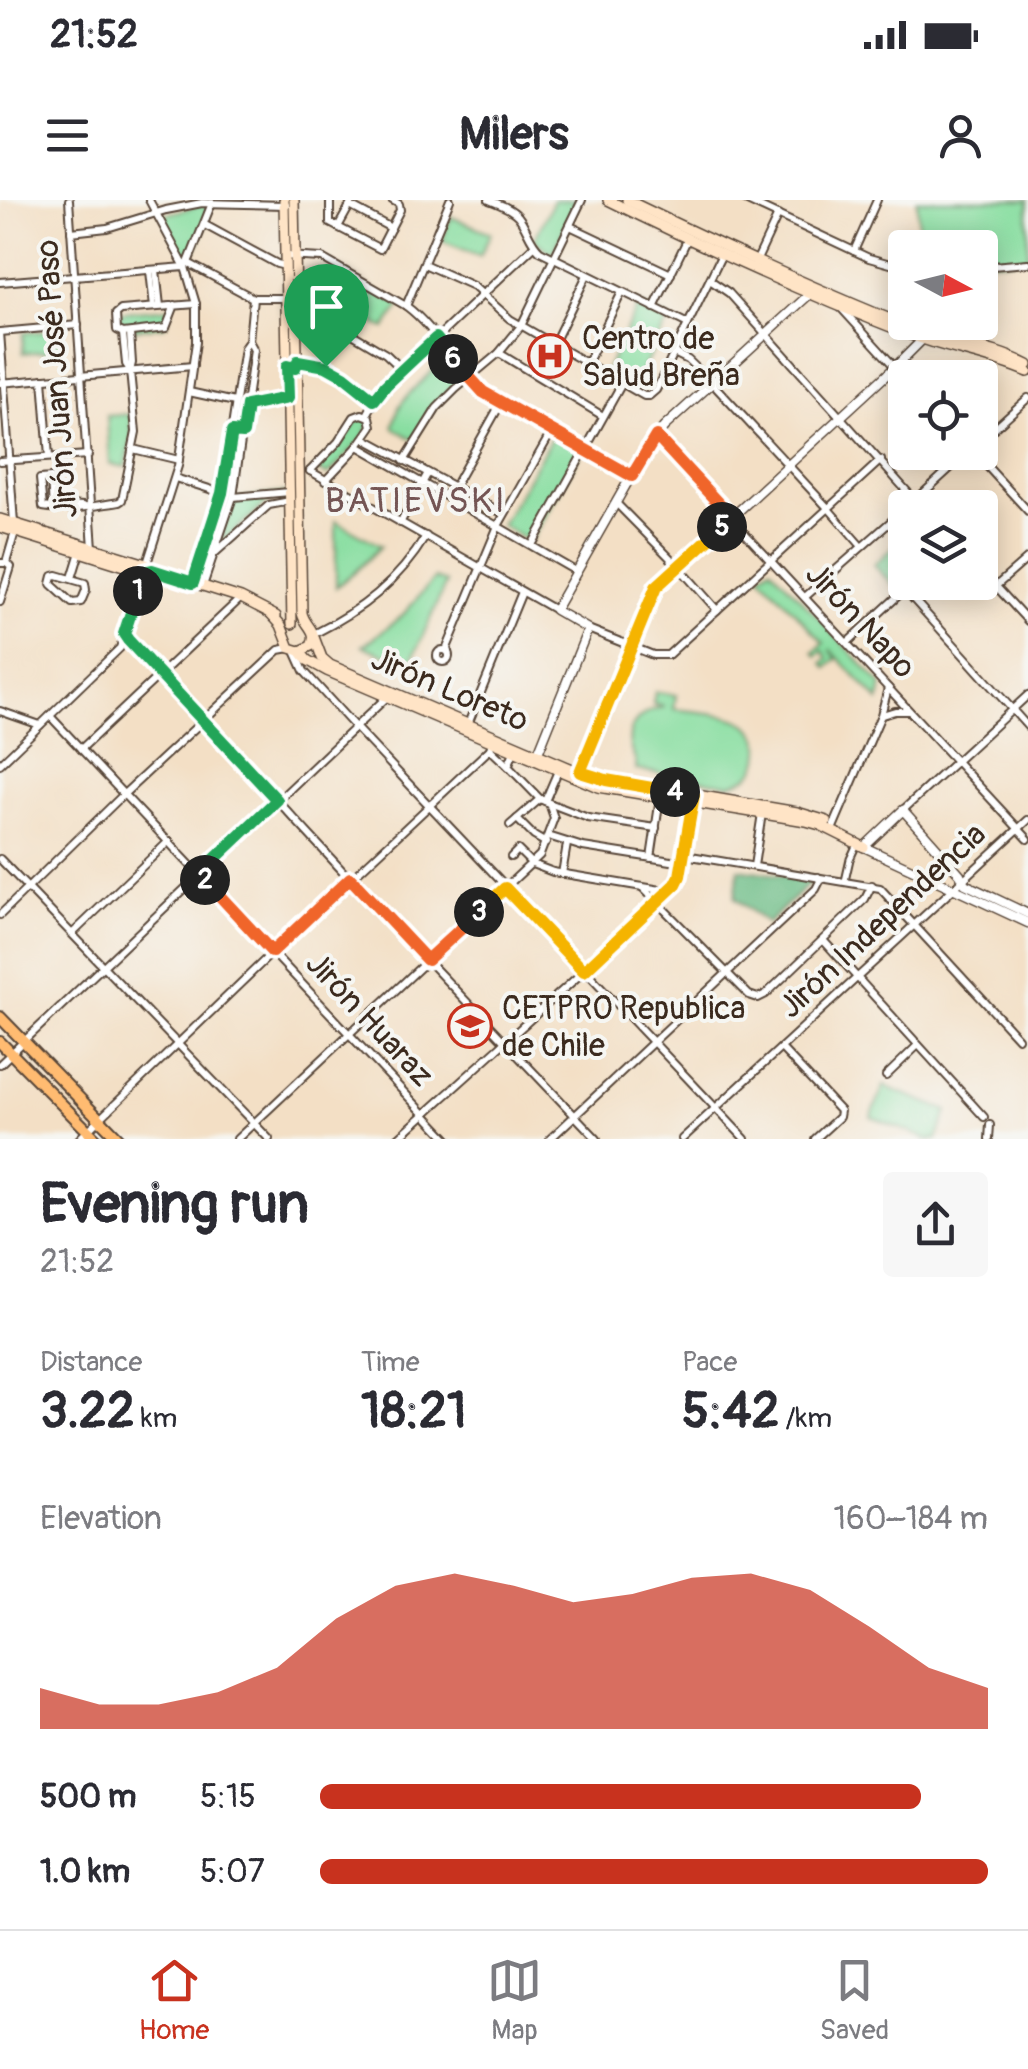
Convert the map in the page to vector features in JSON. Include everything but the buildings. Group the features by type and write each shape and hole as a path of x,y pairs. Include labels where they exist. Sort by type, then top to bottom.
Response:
{"main road":[{"path":"610,200 722,254 888,318"},
{"path":"627,200 840,307 888,321"},
{"path":"289,202 298,471 297,590 286,641 295,650 312,646 314,636 305,623 297,590 290,496 298,471 288,398 293,362 286,298 289,260"},
{"path":"949,340 998,352 1028,369"},
{"path":"0,519 88,552 241,598 290,627 305,623"},
{"path":"0,527 14,527"},
{"name":"Jirón Loreto","path":"314,636 322,658 330,665 491,745 536,757 558,771 579,776"},
{"name":"Jirón Loreto","path":"295,650 312,664 468,724 579,776"},
{"path":"579,776 608,789 660,798 798,812 860,842 860,846"},
{"path":"579,776 833,828"},
{"path":"0,1017 119,1139"},
{"path":"0,1042 88,1136"}],"street":[{"name":"Jirón Juan José Paso","path":"68,200 88,455 88,552 72,578"},
{"path":"0,764 117,652 148,569 179,460 193,366 196,304 187,265 149,200"},
{"path":"330,200 330,222 380,250 401,206 392,200"},
{"path":"406,306 450,200"},
{"path":"489,200 518,216 534,246 553,259 688,324"},
{"path":"404,461 431,416 499,353 520,326 582,200"},
{"path":"746,200 888,264"},
{"path":"854,251 877,200"},
{"path":"71,232 107,228 192,204 289,202"},
{"path":"187,265 212,203"},
{"path":"338,227 351,203 391,228"},
{"path":"756,262 778,215"},
{"path":"205,225 276,264 322,258 406,306 483,392 632,476"},
{"path":"570,226 670,274"},
{"path":"654,308 688,238"},
{"path":"367,415 386,385 534,246"},
{"path":"424,264 466,282 520,326 644,396 652,394 722,254"},
{"path":"998,266 1028,264"},
{"path":"0,282 187,265 253,298 286,298"},
{"path":"153,270 157,306"},
{"path":"350,275 342,294 346,327 404,371"},
{"path":"553,345 587,275"},
{"path":"710,280 729,293 907,490"},
{"path":"555,610 656,436 812,291"},
{"path":"587,364 622,292"},
{"path":"198,585 222,493 253,298"},
{"path":"175,305 166,328 126,333 117,330 118,311 157,306 175,305 196,304"},
{"path":"840,307 888,360"},
{"path":"0,602 10,566 3,563 14,527 4,460 0,332 78,325"},
{"path":"50,478 53,506 122,500 134,449 135,418 126,364 126,333"},
{"path":"902,360 920,340"},
{"path":"198,585 214,554 233,497 254,350 249,341"},
{"path":"499,353 604,416"},
{"path":"674,353 688,360 712,383 862,547"},
{"path":"293,362 326,366 374,400"},
{"path":"2,383 193,366"},
{"path":"579,776 656,587 888,374"},
{"path":"43,379 49,457"},
{"path":"532,546 621,385"},
{"path":"189,392 236,402"},
{"path":"247,406 288,398"},
{"path":"998,425 1028,398"},
{"path":"454,487 501,403"},
{"path":"1019,406 1028,416"},
{"path":"298,471 338,442 358,414 367,415 372,422 364,438 325,481"},
{"path":"446,650 498,526 552,431"},
{"path":"232,432 243,433"},
{"name":"Jirón Napo","path":"656,436 1028,839"},
{"path":"364,438 504,514"},
{"path":"358,446 577,572"},
{"path":"134,449 179,460"},
{"path":"4,460 88,455"},
{"path":"298,471 325,481 426,536 588,629 654,655 668,655 881,460"},
{"path":"927,490 950,470"},
{"path":"988,470 1028,511"},
{"path":"400,522 428,473"},
{"path":"174,478 222,493"},
{"path":"233,497 290,496"},
{"path":"214,554 269,504 290,496"},
{"path":"617,504 716,610"},
{"path":"216,514 226,517"},
{"path":"805,597 888,524"},
{"path":"314,636 371,601 406,566 426,536"},
{"path":"998,584 1028,558"},
{"path":"55,575 72,578 86,584 82,600 76,604 50,584 55,575"},
{"path":"998,588 1028,621"},
{"path":"468,724 522,592"},
{"path":"81,749 241,598"},
{"path":"848,642 894,600"},
{"path":"914,600 1028,726"},
{"path":"536,757 588,629"},
{"path":"124,634 597,1139"},
{"path":"0,915 278,650 295,650 304,671 356,728 744,1139"},
{"path":"833,828 881,716 888,686"},
{"path":"0,1064 388,694"},
{"path":"845,881 850,859 860,846 1028,695"},
{"path":"0,711 40,725"},
{"path":"881,716 910,711"},
{"name":"Jirón Huaraz","path":"50,716 448,1139"},
{"path":"88,1136 100,1119 177,1044 491,745"},
{"name":"Jirón Loreto","path":"491,745 545,801"},
{"name":"Jirón Loreto","path":"508,766 514,752"},
{"path":"510,826 545,801 558,771"},
{"path":"651,858 660,798"},
{"path":"397,1139 676,884 685,859 694,799"},
{"path":"545,801 588,818 656,828"},
{"path":"545,801 554,818"},
{"path":"236,1139 540,856 558,806"},
{"path":"903,810 965,884 1028,914"},
{"path":"754,866 762,814"},
{"path":"517,819 534,836 567,844 651,858 754,866 872,886 883,891 1018,1038"},
{"name":"Jirón Independencia","path":"682,1139 1028,820"},
{"path":"72,934 169,841"},
{"path":"562,874 567,844"},
{"path":"860,846 1028,923"},
{"path":"511,856 518,850 532,864 562,874 668,891"},
{"path":"0,860 269,1139"},
{"path":"550,1139 816,889 818,877"},
{"path":"642,887 749,995 762,997 865,899 872,886"},
{"path":"823,940 984,1117"},
{"path":"886,1076 918,1045"},
{"path":"781,1048 841,1114 816,1139"},
{"path":"989,1139 990,1125"}],"green space":[{"path":"554,200 577,200 553,254 534,240"},
{"path":"917,200 1028,200 1028,258 998,260 998,230 919,230"},
{"path":"207,204 202,233 186,261 162,215"},
{"path":"451,217 491,233 480,256 442,241"},
{"path":"353,280 401,305 385,329 347,306 347,290"},
{"path":"639,305 669,319 634,386 606,370"},
{"path":"170,308 165,326 120,328 119,315 123,312"},
{"path":"57,330 58,350 23,353 23,333"},
{"path":"442,350 466,377 436,405 414,440 393,427 406,396 435,367"},
{"path":"131,414 132,436 126,467 110,464 107,416"},
{"path":"359,417 371,422 364,437 328,475 315,469 345,439"},
{"path":"553,435 582,451 530,542 501,525"},
{"path":"284,493 284,499 269,501 219,544 234,499"},
{"path":"336,521 381,546 336,587"},
{"path":"888,552 888,580 874,565"},
{"path":"771,567 882,685 879,701 830,649 837,659 827,668 823,663 828,658 823,651 817,656 814,652 824,643 760,575"},
{"path":"435,578 446,583 410,665 363,646 401,617"},
{"path":"655,692 676,695 674,709 732,718 755,732 760,744 759,759 752,772 730,784 636,770 631,731 644,715 665,707 653,704"},
{"path":"739,869 813,880 767,924 735,898"},
{"path":"884,1086 948,1111 937,1139 927,1139 871,1117"}],"place":[{"name":"Centro de Salud Breña","path":"550,356"},
{"name":"CETPRO Republica de Chile","path":"470,1026"}],"district":[{"name":"BATIEVSKI","path":"416,500"}],"route":[{"path":"436,338 483,392 632,476 656,436 732,518 656,587 580,772 694,795 686,855 676,884 584,971 505,888 427,960 350,878 272,952 199,874 277,800 124,634 144,572 152,570 193,583 222,493 232,432 243,433 247,406 288,398 287,366 295,368 298,361 326,366 374,400 436,338"}]}
